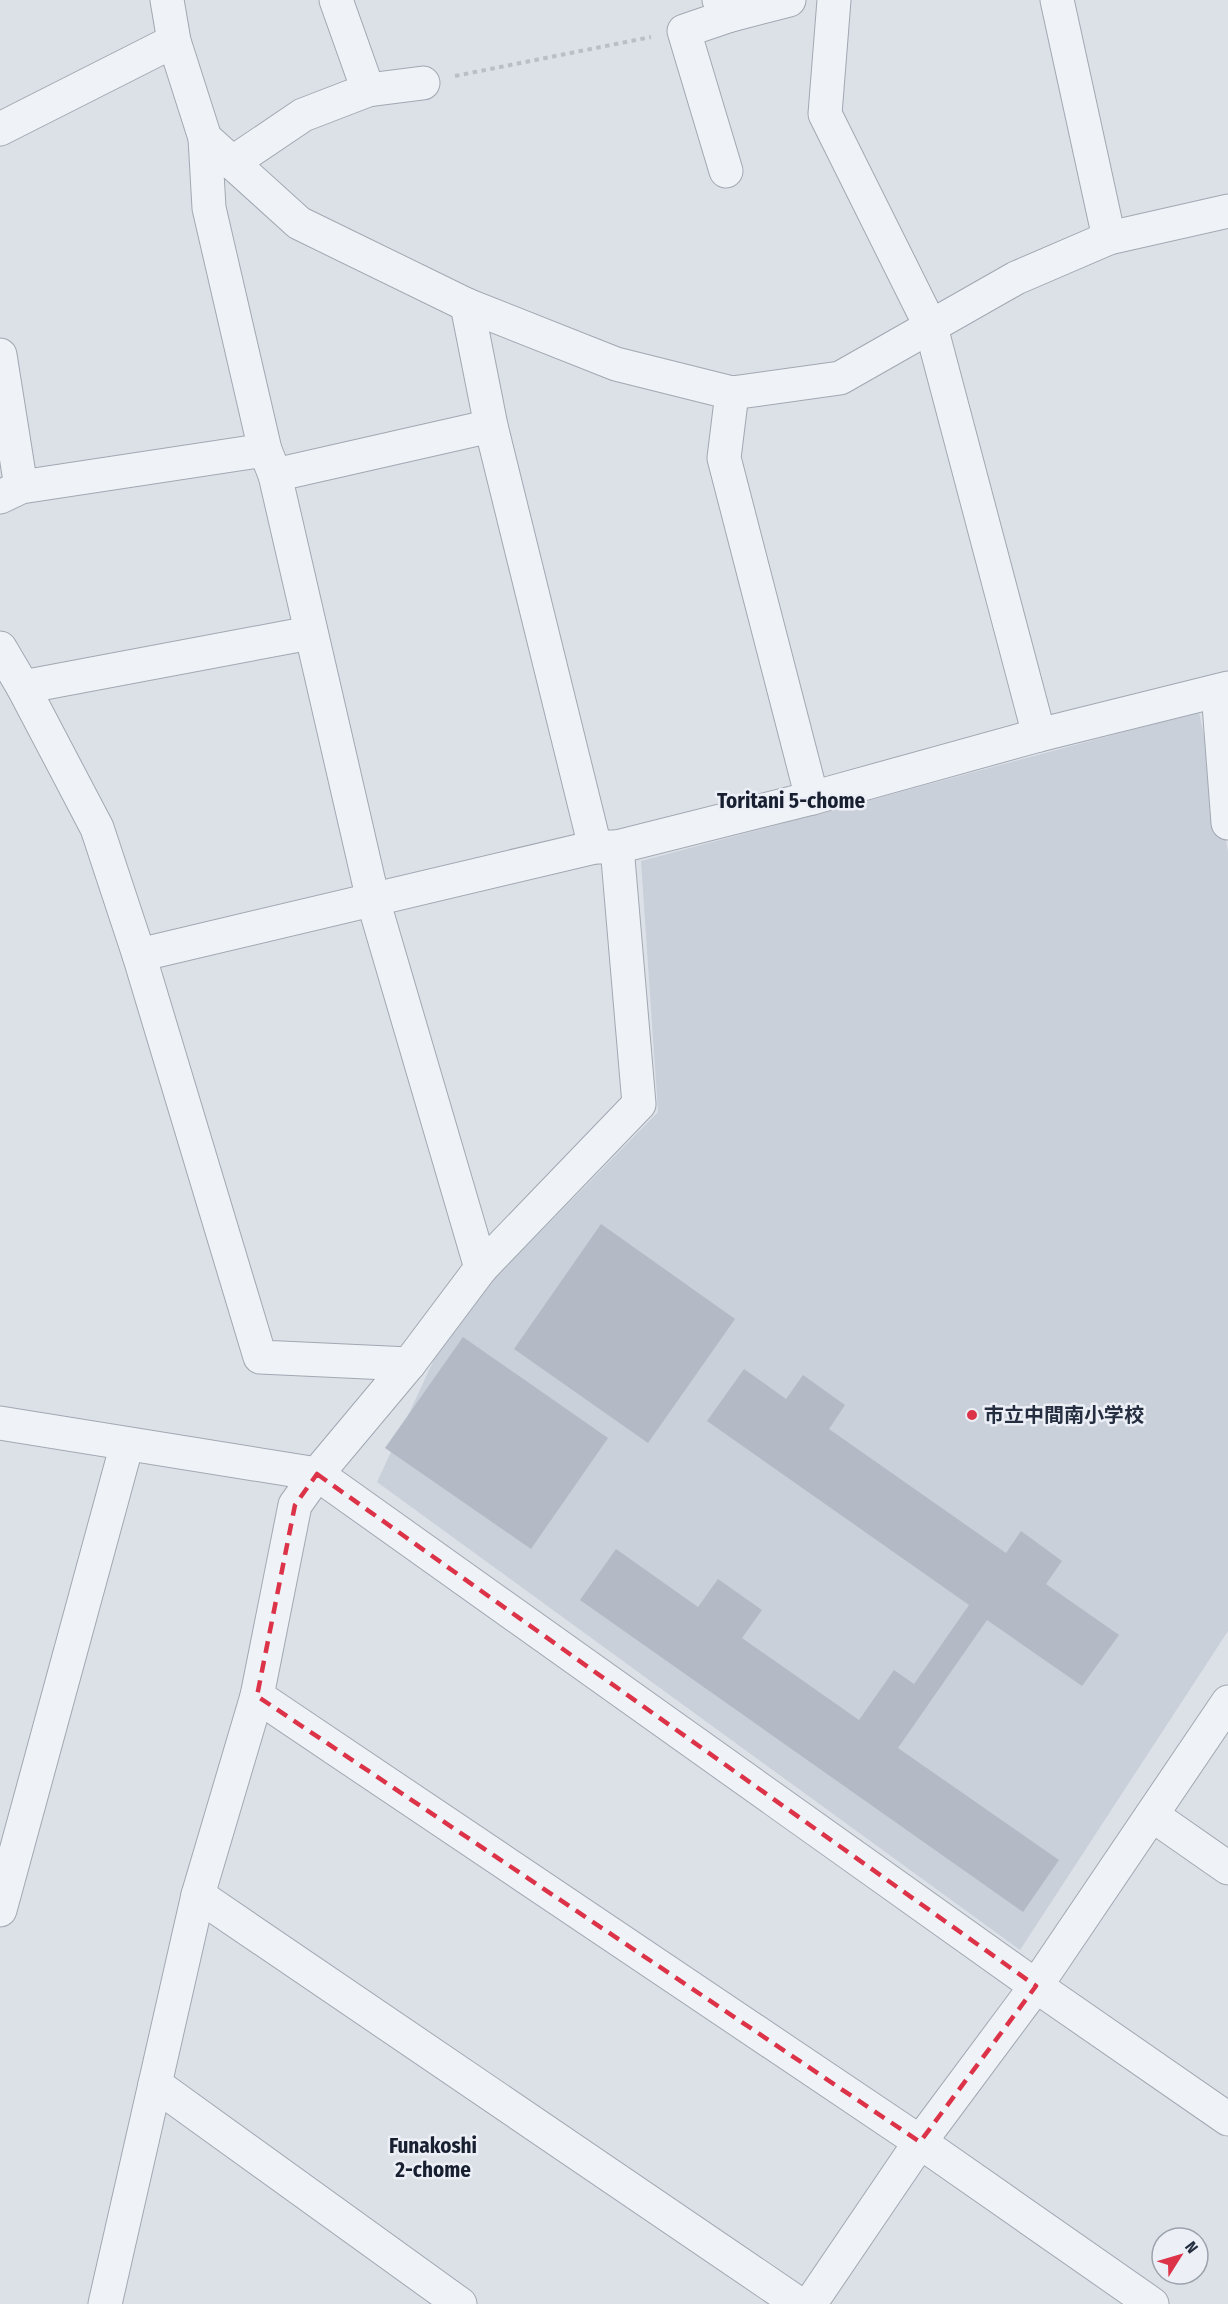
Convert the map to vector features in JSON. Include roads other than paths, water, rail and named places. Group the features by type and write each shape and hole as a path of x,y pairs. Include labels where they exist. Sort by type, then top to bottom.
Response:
{"street":[{"path":"167,0 174,41 205,138 209,208 373,900 481,1268"},
{"path":"336,0 368,90"},
{"path":"726,171 684,30 725,8 789,0"},
{"path":"834,0 825,114 931,327 1039,735"},
{"path":"1057,0 1109,238"},
{"path":"0,129 174,41"},
{"path":"232,163 303,115 368,90 423,83"},
{"path":"205,138 299,223 467,305 616,364 732,393 840,378 1016,278 1109,238 1228,211"},
{"path":"105,2304 198,1895 257,1696 295,1505 317,1474 409,1364 481,1268 639,1104 606,847 491,426 467,305"},
{"path":"0,355 10,492 270,463 491,426"},
{"path":"732,393 724,458 812,798"},
{"path":"23,687 310,633"},
{"path":"0,648 97,828 139,955 260,1358 409,1364"},
{"path":"139,955 812,798 1039,735 1223,690 1228,823"},
{"path":"0,1423 317,1474 1036,1986 1228,2119"},
{"path":"0,1910 127,1444"},
{"path":"257,1696 920,2142 1152,2304"},
{"path":"810,2304 920,2142 1036,1986 1228,1702"},
{"path":"1152,1815 1228,1868"},
{"path":"198,1895 799,2304"},
{"path":"155,2084 460,2304"}],"place":[{"name":"市立中間南小学校","path":"972,1415"}],"district":[{"name":"Toritani 5-chome","path":"791,801"},
{"name":"Funakoshi 2-chome","path":"433,2158"}]}
